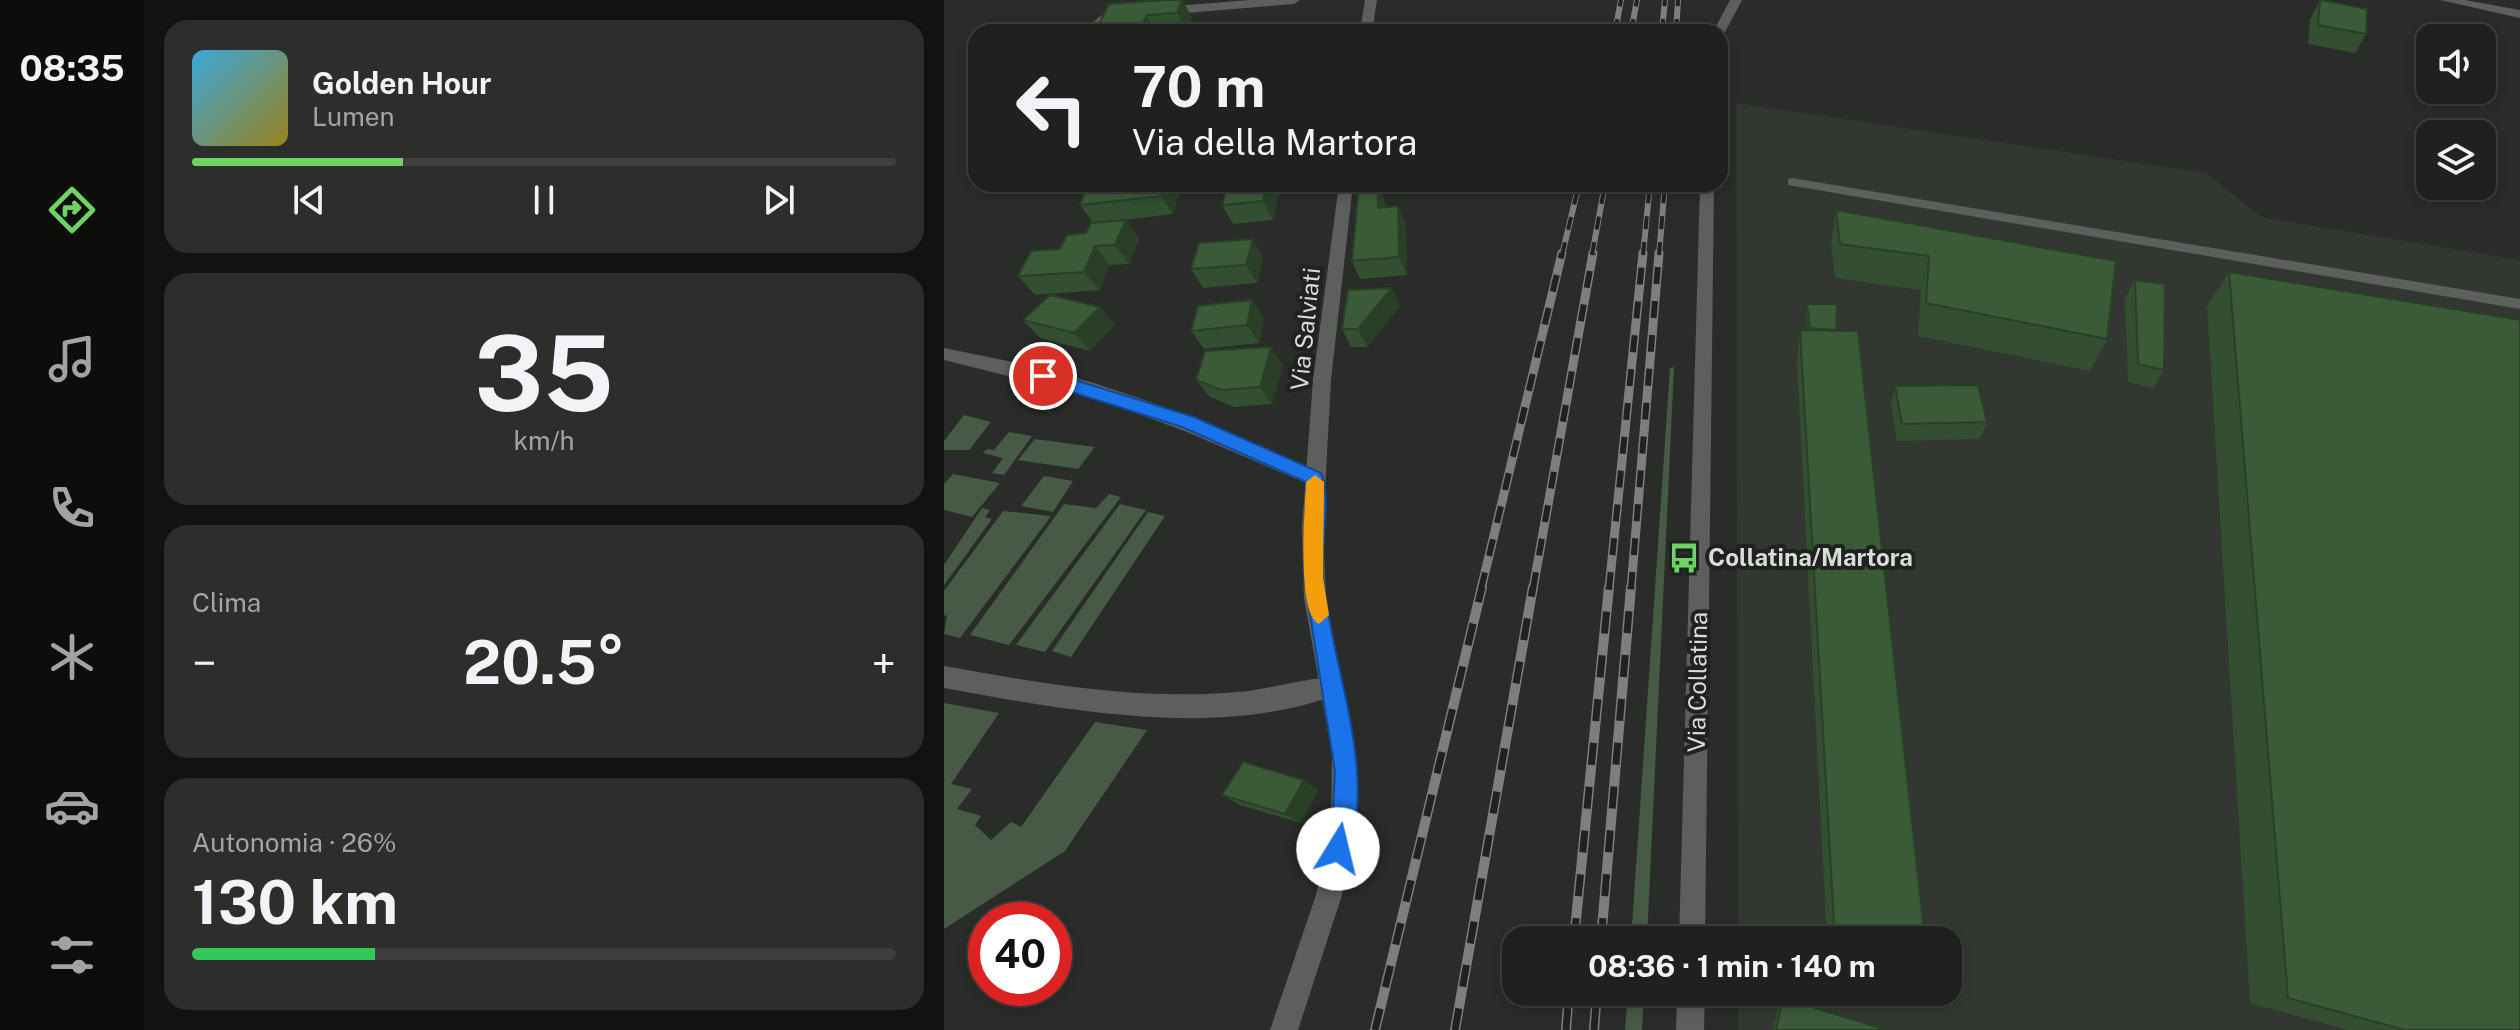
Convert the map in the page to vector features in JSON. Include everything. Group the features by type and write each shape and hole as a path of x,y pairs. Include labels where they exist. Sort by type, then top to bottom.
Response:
{"street":[{"path":"1097,24 1121,14 1294,0"},
{"path":"1367,24 1371,0"},
{"path":"1723,24 1736,0"},
{"path":"2446,0 2520,14"},
{"name":"Via Salviati","path":"1284,1030 1326,905 1345,810 1344,752 1313,577 1315,479 1345,192"},
{"name":"Via Collatina","path":"1692,926 1707,192"},
{"path":"944,354 1066,382 1133,403 1188,422 1315,479"},
{"path":"944,677 1035,692 1174,705 1276,699 1330,686"},
{"path":"1690,1030 1691,1006"}],"lane":[{"path":"1792,182 2520,304"}],"shaded area":[{"path":"1736,103 2206,173 2261,217 2520,260 2520,1030 1738,1030 1738,1006 1962,1006 1962,926 1738,926"}],"green space":[{"path":"1674,367 1648,926 1632,926 1670,368"},
{"path":"964,415 991,422 969,450 944,450 944,441"},
{"path":"1009,432 1032,436 1004,475 992,473 1003,458 983,453 987,449 994,450"},
{"path":"1035,439 1095,447 1078,469 1018,460"},
{"path":"953,474 1000,483 972,517 944,510 944,484"},
{"path":"1044,476 1073,481 1053,512 1021,506"},
{"path":"1109,494 1121,497 1009,645 970,635 1064,504 1096,508"},
{"path":"1120,504 1146,510 1045,652 1016,645"},
{"path":"982,508 990,510 985,517 992,519 944,585 944,565"},
{"path":"1003,511 1051,516 960,638 944,634 947,616 944,615 944,591"},
{"path":"1148,512 1165,516 1071,657 1052,651"},
{"path":"944,703 999,713 951,784 972,789 957,809 981,816 975,825 991,840 1011,822 1021,827 1095,722 1147,730 1065,851 986,902 968,902 968,914 944,929"},
{"path":"1627,1006 1643,1006 1642,1030 1625,1030"}],"building":[{"path":"1182,0 1177,13 1147,15 1142,24 1099,24 1109,4"},
{"path":"2320,0 2367,9 2366,34 2318,25"},
{"path":"1085,192 1162,192 1161,196 1080,205"},
{"path":"1226,192 1265,192 1263,201 1222,205"},
{"path":"1358,192 1378,192 1378,208 1398,206 1399,257 1352,261"},
{"path":"1836,210 2116,261 2107,339 1926,303 1929,256 1840,244"},
{"path":"1126,220 1115,245 1095,246 1084,272 1018,276 1031,251 1060,249 1067,235 1086,233 1091,223"},
{"path":"1253,239 1246,265 1191,269 1199,243"},
{"path":"2229,272 2520,320 2520,1030 2405,1030 2288,998"},
{"path":"2135,280 2165,284 2164,370 2138,364"},
{"path":"1392,288 1358,329 1342,329 1348,290"},
{"path":"1050,295 1100,307 1074,333 1023,320"},
{"path":"1252,300 1247,325 1191,331 1198,306"},
{"path":"1807,304 1837,304 1836,330 1810,328"},
{"path":"1800,330 1858,331 1923,926 1834,926"},
{"path":"1271,347 1260,387 1221,390 1196,380 1205,351"},
{"path":"1978,385 1987,422 1902,424 1895,386"},
{"path":"1243,762 1304,780 1285,814 1222,795"},
{"path":"1781,1006 1809,1006 1886,1030 1776,1030"}],"railway":[{"path":"1616,24 1621,0"},
{"path":"1632,24 1637,0"},
{"path":"1663,24 1665,0"},
{"path":"1676,24 1678,0"},
{"path":"1562,255 1577,192"},
{"path":"1592,255 1604,192"},
{"path":"1643,255 1649,192"},
{"path":"1659,255 1664,192"},
{"path":"1481,589 1562,253"},
{"path":"1533,589 1593,253"},
{"path":"1609,589 1643,253"},
{"path":"1631,589 1659,253"},
{"path":"1375,1030 1482,587"},
{"path":"1455,1030 1533,587"},
{"path":"1575,926 1609,587"},
{"path":"1602,926 1631,587"},
{"path":"1566,1030 1568,1006"},
{"path":"1594,1030 1596,1006"}],"slow traffic":[{"path":"1315,482 1313,577 1319,615"}],"place":[{"name":"Collatina/Martora","path":"1684,558"}],"route":[{"path":"1043,376 1188,422 1315,479 1313,577 1344,752 1345,810 1338,849"}]}
